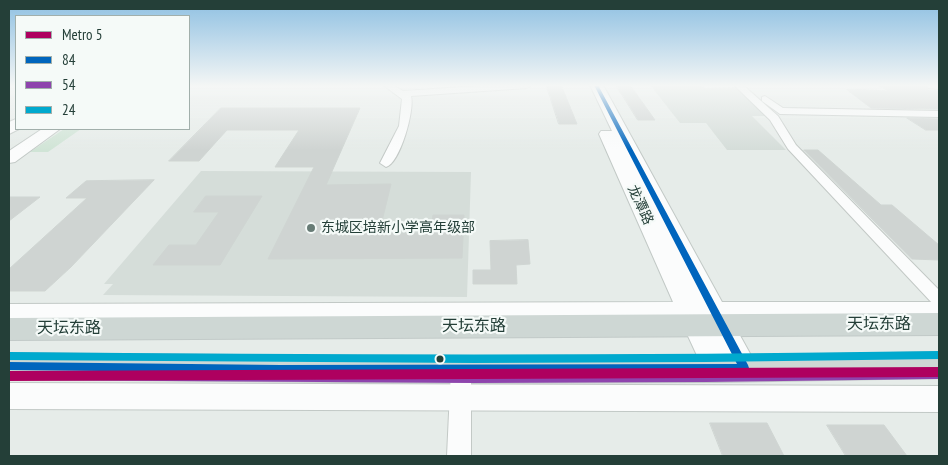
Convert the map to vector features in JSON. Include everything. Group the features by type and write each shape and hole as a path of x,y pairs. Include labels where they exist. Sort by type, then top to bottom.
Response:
{"main road":[{"name":"天坛东路","path":"9,329 705,318 939,324"},
{"path":"9,366 460,383 731,368 939,365"}],"street":[{"path":"386,163 404,126 406,107"},
{"name":"龙潭路","path":"595,107 705,318"},
{"name":"龙潭路","path":"606,107 705,318"},
{"path":"762,107 774,118 792,147 939,300"},
{"path":"775,107 780,111 939,114"},
{"path":"9,144 30,130"},
{"path":"9,158 51,130"},
{"path":"9,312 705,318 939,311"},
{"path":"705,318 731,368"},
{"path":"9,396 460,383 939,398"},
{"path":"459,456 460,383"}],"shaded area":[{"path":"667,107 758,107 767,116 752,116 786,150 727,150 706,123 680,123"},
{"name":"东城区培新小学高年级部","path":"201,171 471,172 467,297 103,295 113,284 104,284"}],"green space":[{"path":"63,130 80,130 48,152 30,152"}],"building":[{"path":"553,107 570,107 577,124 559,124"},
{"path":"630,107 646,107 655,120 638,120"},
{"path":"869,107 939,107 939,109"},
{"path":"221,108 360,108 326,185 391,184 379,233 431,233 433,215 464,215 462,258 268,259 314,167 275,167 299,130 227,130 199,161 169,161"},
{"path":"907,118 939,119 939,130 926,130"},
{"path":"804,150 818,150 881,205 892,205 939,245 939,260 912,259"},
{"path":"154,180 71,267 45,291 9,291 9,269 87,198 66,198 86,181"},
{"path":"206,196 262,196 220,265 153,265 169,245 196,245 219,212 194,212"},
{"path":"9,197 40,197 9,221"},
{"path":"528,240 530,264 516,265 517,284 473,284 473,270 491,270 490,241"},
{"path":"710,423 767,423 784,456 723,456"},
{"path":"827,425 884,425 907,456 846,456"}],"metro line":[{"name":"5","path":"9,376 939,372"}],"transit line":[{"name":"84","path":"9,366 281,369 744,368 607,107"},
{"name":"24","path":"9,356 474,359 939,355"},
{"name":"54","path":"9,376 474,379 939,375"}],"place":[{"name":"东城区培新小学高年级部","path":"311,228"}]}
